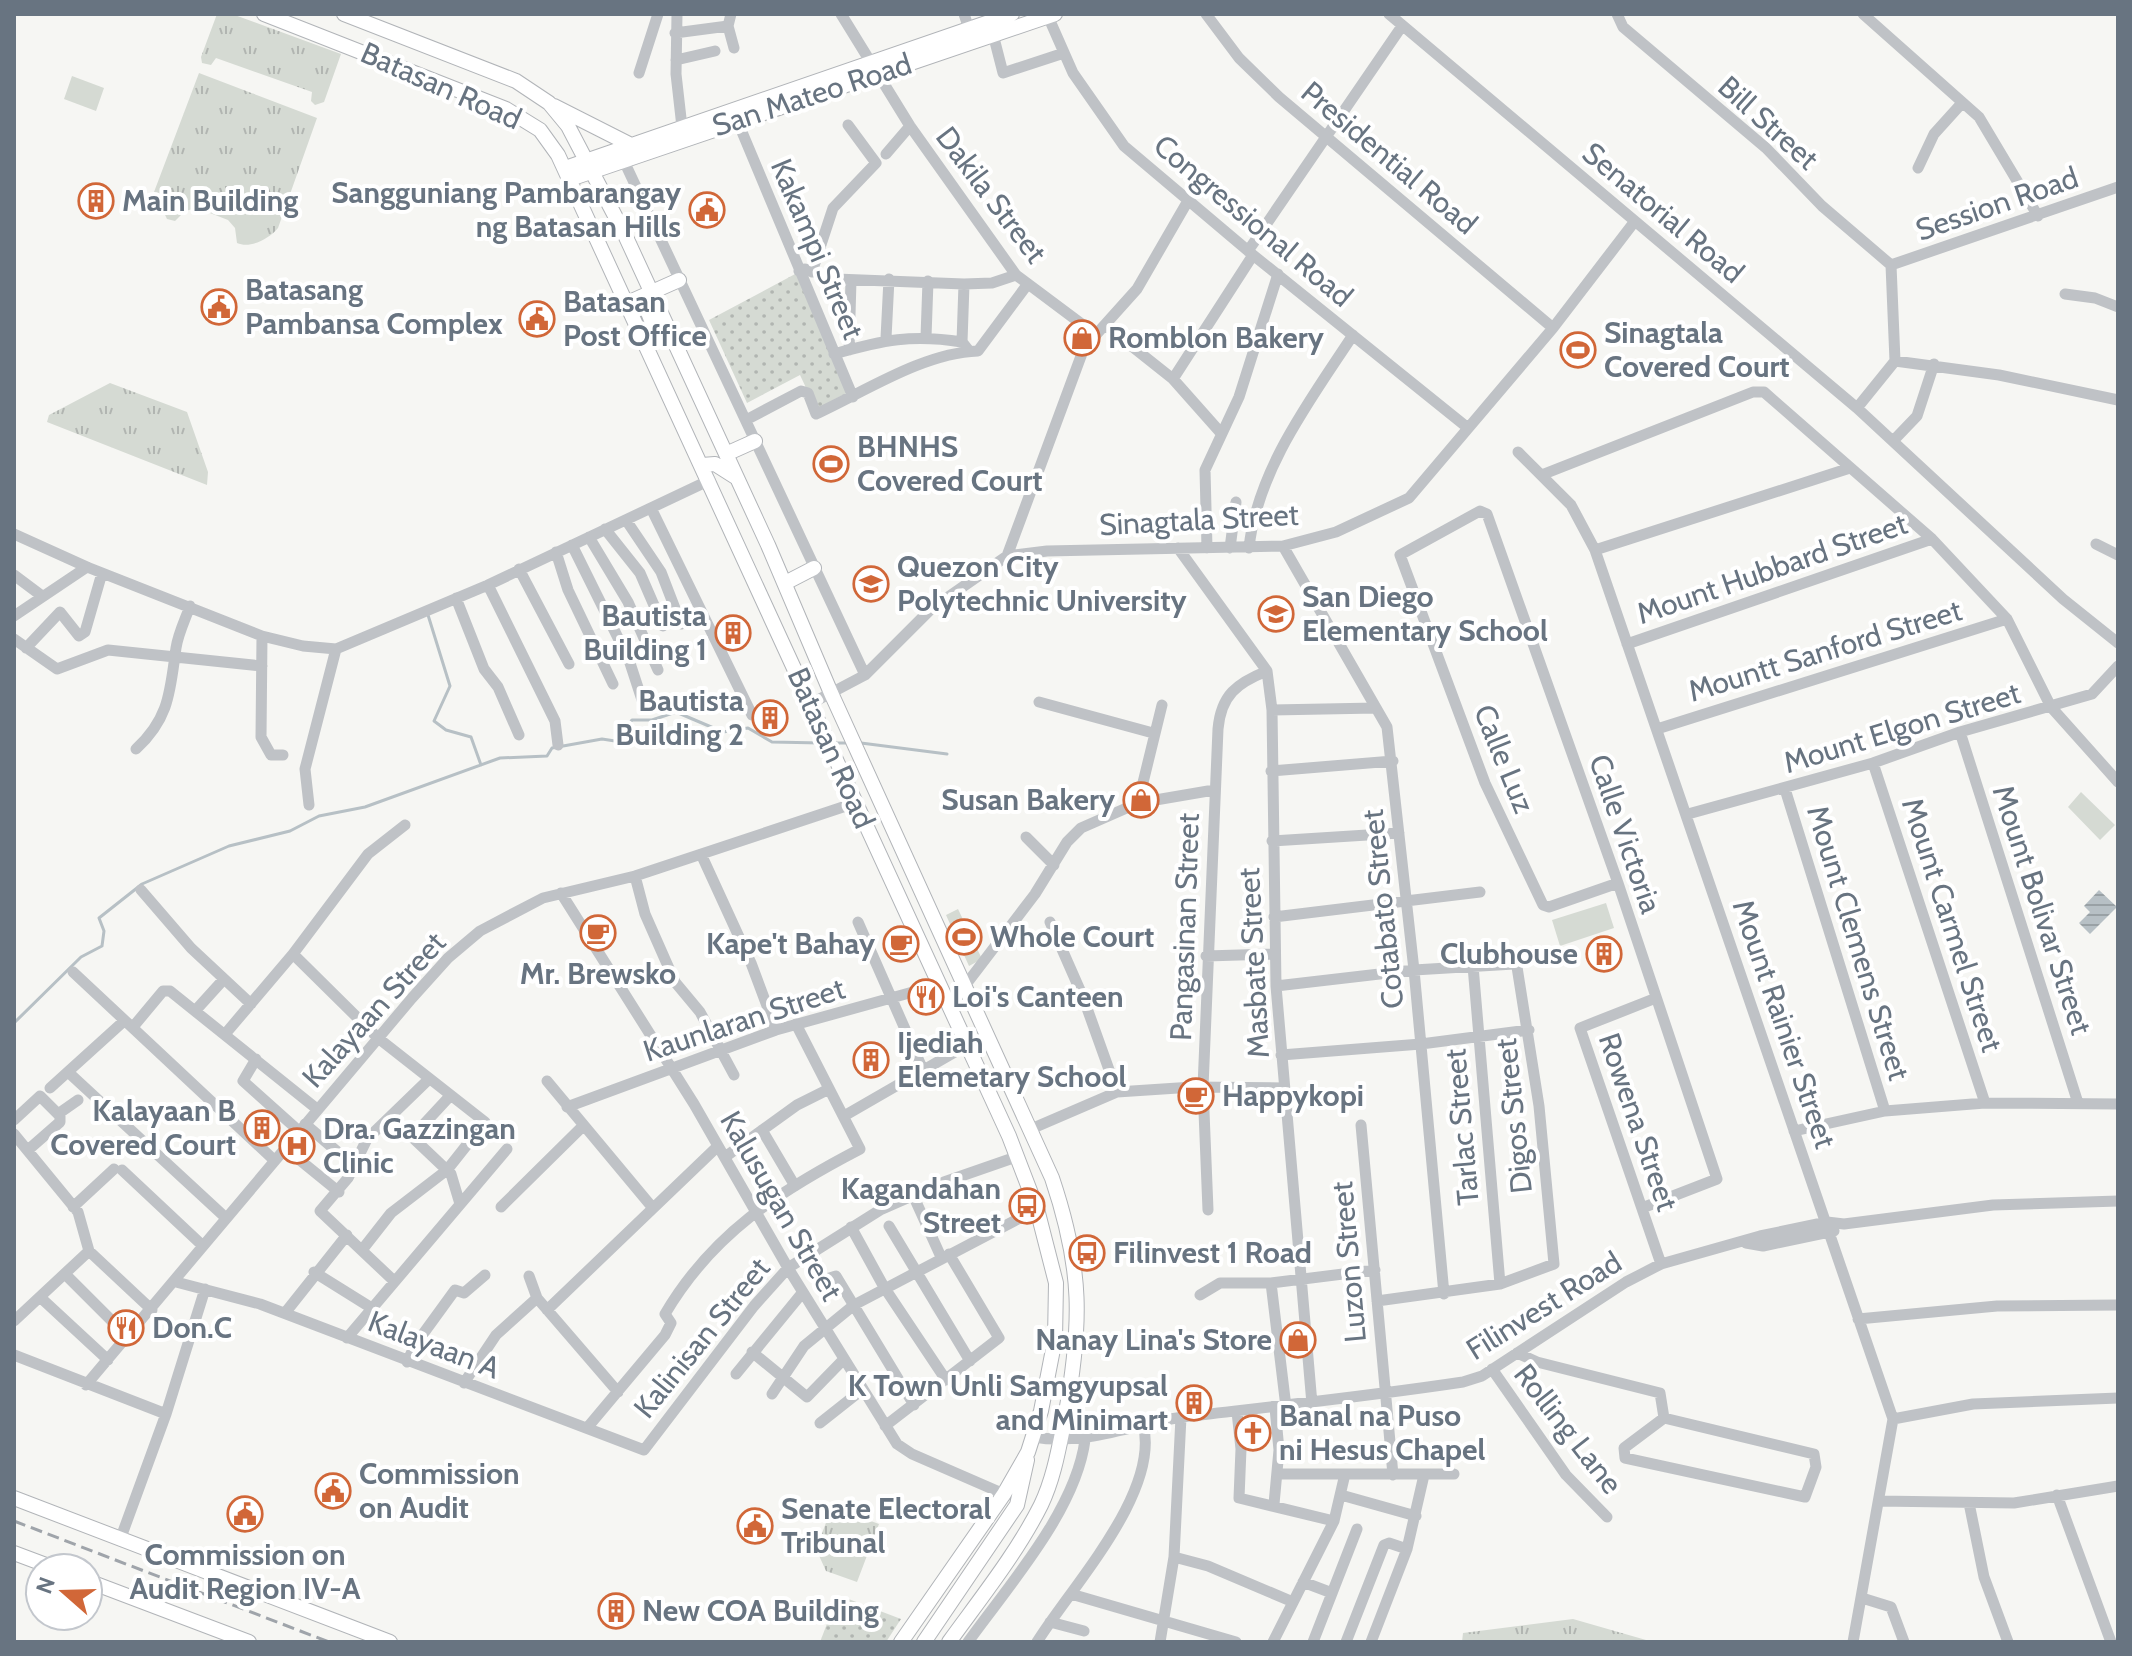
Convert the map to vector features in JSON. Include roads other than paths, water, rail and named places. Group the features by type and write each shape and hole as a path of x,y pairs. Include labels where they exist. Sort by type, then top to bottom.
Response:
{"main road":[{"name":"Batasan Road","path":"264,14 506,109 540,130 567,174 630,302 967,1045 1037,1209 1056,1283 1057,1309 1050,1366 1031,1444 1004,1494 901,1642"},
{"name":"San Mateo Road","path":"589,164 623,159 737,120 1012,14"},
{"name":"San Mateo Road","path":"567,174 629,144 1050,15"},
{"name":"Batasan Road","path":"348,16 516,81 549,103 568,126 652,293 785,583 831,693 1031,1129 1063,1211 1078,1282 1078,1342 1060,1441 1041,1505 954,1641"},
{"path":"348,16 348,45"},
{"path":"549,103 629,144"},
{"path":"630,302 679,280"},
{"path":"630,302 645,305 651,320 666,324"},
{"path":"726,454 755,441"},
{"path":"702,465 715,464 737,478"},
{"path":"785,583 814,568"},
{"path":"924,1642 1017,1505 1031,1444"},
{"path":"14,1498 390,1642"},
{"path":"104,1587 249,1642"},
{"path":"204,1642 210,1627"}],"street":[{"path":"639,73 658,14"},
{"path":"677,14 676,60 682,127"},
{"name":"Dakila Street","path":"841,14 910,126 1016,275 1095,334"},
{"path":"964,14 969,29"},
{"name":"Presidential Road","path":"1206,14 1239,58 1326,137 1553,328"},
{"name":"Senatorial Road","path":"1389,14 1857,408 2063,599 2118,643"},
{"name":"Bill Street","path":"1617,14 1623,27 1766,148 1822,206 1891,265"},
{"path":"1863,14 1991,133 2038,216"},
{"name":"Congressional Road","path":"1050,15 1064,53 1097,112 1124,146 1468,428"},
{"path":"675,33 730,20 734,48"},
{"path":"1173,379 1326,137 1402,26"},
{"path":"993,34 1003,73 1064,53"},
{"path":"676,60 715,51"},
{"path":"1918,168 1934,134 1962,103"},
{"name":"Kakampi Street","path":"737,120 806,272 834,354 853,397"},
{"path":"848,125 876,163 833,208 806,272 851,280 964,284 992,283 1016,275"},
{"path":"886,154 910,126"},
{"path":"623,159 865,675"},
{"name":"Session Road","path":"1891,265 2118,187"},
{"path":"1007,556 1084,348 1137,289 1189,199"},
{"name":"Sinagtala Street","path":"812,703 865,675 931,609 1007,556 1047,551 1283,546 1360,522 1409,498 1553,328 1635,221"},
{"path":"1857,408 1895,361 1891,265"},
{"path":"1207,548 1205,470 1220,432 1239,397 1278,274"},
{"path":"886,338 889,279"},
{"path":"849,350 851,280"},
{"path":"926,337 928,281"},
{"path":"964,284 966,347"},
{"path":"834,354 886,338 926,337 978,351 1027,285"},
{"path":"2065,294 2095,298 2118,307"},
{"path":"1105,325 1173,379 1220,432"},
{"path":"1249,548 1252,522 1267,483 1296,426 1353,335"},
{"path":"746,420 801,391 808,393 816,414 966,347"},
{"path":"1895,361 1934,364 2118,400"},
{"path":"1893,441 1917,416 1934,364"},
{"path":"1544,474 1759,390 1932,539 2007,619 2051,707 2118,782"},
{"name":"Mount Rainier Street","path":"1518,452 1544,474 1571,505 1595,550 1893,1419 1853,1642"},
{"path":"1595,550 1850,468"},
{"path":"14,534 87,567 262,636 303,646 336,649 488,585 710,480"},
{"path":"1230,548 1236,502"},
{"path":"651,508 752,715"},
{"name":"Calle Victoria","path":"1401,553 1480,511 1487,514 1618,883 1717,1179 1642,1208"},
{"path":"626,520 661,572 681,624"},
{"path":"605,529 640,573 663,626"},
{"path":"589,537 628,602 658,670"},
{"name":"Mount Hubbard Street","path":"1627,644 1932,539"},
{"path":"2096,544 2118,555"},
{"path":"572,545 602,600 644,706"},
{"name":"Cotabato Street","path":"1283,546 1387,727 1393,761 1444,1294"},
{"name":"Masbate Street","path":"1178,548 1267,671 1272,710 1276,986 1312,1404"},
{"path":"556,552 568,590 613,684"},
{"name":"Calle Luz","path":"1401,553 1485,783 1543,905 1549,907 1618,883"},
{"path":"14,616 87,567"},
{"path":"519,569 569,664"},
{"path":"26,648 60,612 79,636 86,631 102,573"},
{"path":"14,575 42,596"},
{"path":"488,585 555,721 558,745"},
{"path":"456,598 484,669 498,687 519,735"},
{"path":"136,749 146,740 170,700 175,657 190,606"},
{"name":"Mountt Sanford Street","path":"1657,729 2007,619"},
{"path":"262,636 261,737 271,755 283,755"},
{"path":"14,639 57,669 108,650 262,666"},
{"path":"309,805 305,769 336,649"},
{"name":"Mount Elgon Street","path":"1688,814 1873,763 1960,732 2092,694 2118,666"},
{"name":"Pangasinan Street","path":"1208,1210 1203,1087 1206,956 1218,729 1224,701 1243,681 1267,671"},
{"path":"1039,702 1153,733"},
{"path":"1138,803 1162,705"},
{"path":"1272,710 1376,708"},
{"name":"Mount Bolivar Street","path":"1960,732 2078,1103"},
{"path":"1271,771 1393,761"},
{"name":"Mount Carmel Street","path":"1873,763 1985,1103"},
{"name":"Mount Clemens Street","path":"1785,789 1885,1111"},
{"path":"964,987 1054,865 1067,842 1081,828 1138,803 1214,790"},
{"name":"Kalayaan Street","path":"86,1385 129,1338 378,1038 448,958 480,931 543,898 635,876 855,803"},
{"path":"226,1033 293,954 368,854 405,825"},
{"path":"1272,841 1399,833"},
{"path":"1026,837 1054,865"},
{"path":"701,854 751,963 776,1030"},
{"path":"635,876 645,914 675,982 700,1012 734,1075"},
{"path":"141,890 163,919 251,1004"},
{"path":"1274,917 1480,892"},
{"name":"Kalusugan Street","path":"561,893 722,1151 788,1268 897,1444 912,1454 1004,1494"},
{"path":"858,922 923,1070"},
{"path":"1050,922 1083,997 1117,1092"},
{"path":"293,954 378,1038 485,1122 447,1170 391,1213 362,1250"},
{"path":"1206,956 1275,954"},
{"name":"Digos Street","path":"1473,966 1514,964 1529,1030 1554,1264 1500,1284"},
{"path":"1276,986 1473,966"},
{"name":"Tarlac Street","path":"1473,966 1500,1284"},
{"path":"73,972 274,1160"},
{"path":"195,1011 224,979"},
{"name":"Kaunlaran Street","path":"567,1107 776,1030 938,985"},
{"path":"50,1088 166,990 226,1033 317,1109"},
{"name":"Rowena Street","path":"1656,998 1580,1028 1661,1264"},
{"path":"587,1428 665,1335 671,1323 665,1314 690,1277 728,1232 795,1186 860,1149 796,1024"},
{"path":"1281,1055 1421,1044 1529,1030"},
{"path":"844,1116 967,1045"},
{"path":"256,1059 243,1081 354,1166"},
{"path":"68,1072 226,1218"},
{"path":"393,1280 320,1211 339,1192 367,1139 428,1080"},
{"path":"547,1081 652,1207"},
{"path":"1031,1129 1117,1092 1203,1087 1284,1088"},
{"path":"547,1310 652,1207 722,1151 829,1089"},
{"path":"14,1120 40,1096 58,1114 60,1122 28,1150"},
{"path":"412,1137 450,1096"},
{"path":"58,1114 78,1100"},
{"path":"1794,1131 1885,1111 1985,1103 2118,1104"},
{"path":"392,1118 447,1170 455,1182 460,1204"},
{"name":"Luzon Street","path":"1361,1125 1393,1475"},
{"path":"501,1207 583,1126"},
{"path":"762,1130 795,1186"},
{"path":"14,1134 73,1207 89,1251 152,1310"},
{"path":"285,1148 339,1192"},
{"path":"347,1338 370,1307 507,1149"},
{"name":"Kalinisan Street","path":"644,1450 754,1306 788,1268 851,1227 913,1195 1016,1157"},
{"path":"73,1207 118,1170 203,1246"},
{"path":"885,1426 999,1338 945,1255 913,1195"},
{"name":"Filinvest Road","path":"1031,1444 1085,1440 1181,1417 1280,1408 1463,1382 1492,1369 1661,1264 1745,1243 1760,1236 1993,1205 2118,1201"},
{"path":"772,1394 783,1375 824,1326 854,1305 1037,1209"},
{"path":"889,1226 970,1361"},
{"path":"851,1227 884,1287 946,1380"},
{"path":"285,1313 314,1272 347,1235"},
{"path":"15,1318 41,1298 89,1251"},
{"path":"807,1256 823,1280 836,1276 914,1405"},
{"path":"1200,1295 1220,1283 1271,1283 1375,1270"},
{"path":"314,1272 370,1307"},
{"path":"65,1274 129,1338"},
{"path":"407,1362 415,1345 455,1290 464,1293 485,1275"},
{"path":"529,1276 537,1298 618,1392"},
{"name":"Kalayaan A","path":"176,1282 285,1313 644,1450"},
{"path":"1271,1283 1280,1408 1274,1504"},
{"path":"1377,1301 1500,1284"},
{"path":"120,1540 166,1414 205,1289"},
{"path":"736,1374 803,1292"},
{"path":"41,1298 108,1360"},
{"path":"464,1383 496,1335 537,1298"},
{"path":"1858,1319 1997,1306 2118,1305"},
{"path":"752,1352 807,1397 844,1359"},
{"path":"1517,1353 1537,1362 1660,1393 1664,1418"},
{"path":"14,1355 166,1414"},
{"name":"Rolling Lane","path":"1492,1369 1566,1475 1607,1517"},
{"path":"820,1423 863,1389"},
{"path":"1893,1419 1973,1404 2118,1398"},
{"path":"1237,1412 1241,1449 1239,1498 1274,1504 1334,1521"},
{"path":"1160,1642 1174,1557 1181,1417"},
{"path":"1664,1418 1814,1454 1816,1467 1805,1497 1625,1458 1624,1448 1664,1418"},
{"path":"1037,1642 1106,1545 1134,1488 1145,1459 1147,1437 1143,1424"},
{"path":"968,1642 1071,1492 1083,1461 1085,1440"},
{"path":"1277,1474 1454,1474"},
{"path":"1273,1642 1334,1521 1345,1474"},
{"path":"1371,1642 1407,1549 1424,1475"},
{"path":"1879,1501 2014,1503 2118,1486"},
{"path":"1341,1495 1416,1516"},
{"path":"2057,1495 2111,1642"},
{"path":"1969,1503 1984,1577 2008,1642"},
{"path":"1313,1642 1357,1529"},
{"path":"1346,1642 1384,1545 1389,1543 1407,1549"},
{"path":"1174,1557 1208,1566 1293,1602"},
{"path":"1303,1582 1332,1593"},
{"path":"1071,1594 1163,1618 1236,1642"},
{"path":"1862,1598 1891,1607 1904,1642"},
{"path":"1050,1622 1084,1631"}],"waterway":[{"path":"428,615 450,686 434,721 446,730 471,737 481,765"},
{"path":"14,1023 81,957 102,946 104,931 99,918 142,884 229,846 290,831 319,816 365,807 500,758 547,756 552,748 602,739 615,741 632,720 652,720 676,712 723,732 748,728 772,742 821,743"},
{"path":"833,743 849,743"},
{"path":"861,743 947,754"}],"railway":[{"path":"14,1521 329,1642"}],"place":[{"name":"Main Building","path":"96,201"},
{"name":"Sangguniang Pambarangay ng Batasan Hills","path":"707,210"},
{"name":"Batasang Pambansa Complex","path":"219,307"},
{"name":"Batasan Post Office","path":"537,319"},
{"name":"Romblon Bakery","path":"1082,338"},
{"name":"Sinagtala Covered Court","path":"1578,350"},
{"name":"BHNHS Covered Court","path":"831,464"},
{"name":"Quezon City Polytechnic University","path":"871,584"},
{"name":"San Diego Elementary School","path":"1276,614"},
{"name":"Bautista Building 1","path":"733,633"},
{"name":"Bautista Building 2","path":"770,718"},
{"name":"Susan Bakery","path":"1141,800"},
{"name":"Mr. Brewsko","path":"598,933"},
{"name":"Whole Court","path":"964,937"},
{"name":"Kape't Bahay","path":"901,944"},
{"name":"Clubhouse","path":"1604,954"},
{"name":"Loi's Canteen","path":"926,997"},
{"name":"Ijediah Elemetary School","path":"871,1060"},
{"name":"Happykopi","path":"1196,1096"},
{"name":"Kalayaan B Covered Court","path":"262,1128"},
{"name":"Dra. Gazzingan Clinic","path":"297,1146"},
{"name":"Kagandahan Street","path":"1027,1206"},
{"name":"Filinvest 1 Road","path":"1087,1253"},
{"name":"Don.C","path":"126,1328"},
{"name":"Nanay Lina's Store","path":"1298,1340"},
{"name":"K Town Unli Samgyupsal and Minimart","path":"1194,1403"},
{"name":"Banal na Puso ni Hesus Chapel","path":"1253,1433"},
{"name":"Commission on Audit","path":"333,1491"},
{"name":"Commission on Audit Region IV-A","path":"245,1514"},
{"name":"Senate Electoral Tribunal","path":"755,1526"},
{"name":"New COA Building","path":"616,1611"}]}
